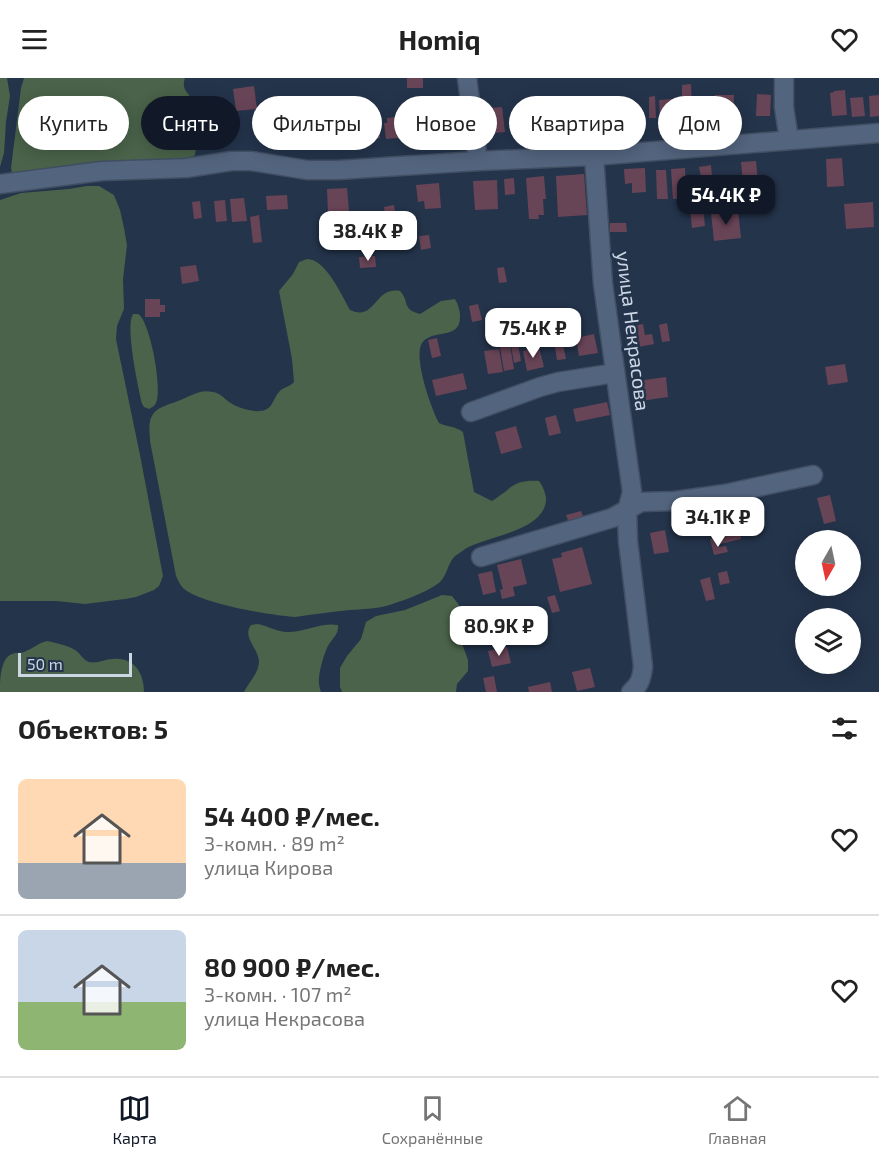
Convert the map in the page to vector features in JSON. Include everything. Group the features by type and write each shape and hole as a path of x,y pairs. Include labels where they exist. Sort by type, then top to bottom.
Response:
{"street":[{"path":"467,78 478,161"},
{"path":"784,78 784,107 789,140"},
{"path":"0,184 102,171 186,168 231,161 252,161 322,171 594,156 879,133"},
{"name":"улица Некрасова","path":"594,156 603,284 632,492 627,511 631,571 643,666 639,683 631,692"},
{"path":"471,412 558,382 615,373"},
{"path":"481,557 612,518 641,502 675,501 725,494 813,475"}],"green space":[{"path":"0,78 7,78 10,96 4,153 0,167"},
{"path":"24,78 185,78 184,87 189,96 141,96 141,150 196,150 195,155 191,158 167,161 16,176 12,173 11,168 18,112 18,150 129,150 129,96 20,96"},
{"path":"99,186 114,195 124,228 127,245 123,279 124,309 117,326 116,339 163,576 159,586 154,590 125,599 85,604 56,601 0,601 0,200 21,193"},
{"path":"307,259 321,265 327,271 350,310 365,311 391,291 400,291 410,310 420,314 441,301 455,299 460,316 456,329 432,336 422,343 420,350 424,383 439,423 463,432 474,492 492,501 516,484 525,481 539,481 546,498 544,509 537,518 514,531 465,549 454,557 441,581 423,592 382,607 295,617 219,604 191,594 182,587 176,576 149,427 153,414 159,409 195,394 218,393 232,404 256,411 270,407 281,390 294,382 279,291 293,274 299,262"},
{"path":"133,314 138,314 143,319 157,371 158,396 153,407 149,409 142,404 135,371 130,331"},
{"path":"442,595 452,596 459,605 456,627 468,660 468,671 457,684 456,692 342,692 340,668 361,639 366,622 376,616 405,610"},
{"path":"258,624 286,632 338,625 322,664 319,679 321,692 244,692 259,665 258,656 248,634 251,625"},
{"path":"47,641 72,648 89,662 113,659 127,661 140,673 144,692 0,692 5,660 14,653 24,652"}],"building":[{"path":"407,78 423,78 423,88 407,88"},
{"path":"691,84 691,96 682,96 682,85"},
{"path":"254,86 255,96 252,96 252,109 240,111 240,96 234,96 233,89"},
{"path":"845,90 847,115 832,116 830,93"},
{"path":"757,94 771,95 770,116 756,116"},
{"path":"879,95 879,116 870,117 869,96"},
{"path":"655,96 656,118 649,118 649,97"},
{"path":"863,97 865,116 852,117 850,98"},
{"path":"497,107 502,107 505,132 497,133"},
{"path":"394,117 394,138 386,139 384,123 387,123 387,118"},
{"path":"842,158 844,186 827,187 826,159"},
{"path":"756,161 758,182 743,183 741,162"},
{"path":"711,165 712,176 701,177 699,167"},
{"path":"645,168 646,192 632,193 632,183 625,184 624,169"},
{"path":"685,168 686,188 690,188 691,198 673,199 671,169"},
{"path":"656,170 666,170 668,199 657,199"},
{"path":"584,174 587,215 558,217 556,176"},
{"path":"544,176 546,199 543,199 544,215 538,215 539,219 529,219 526,178"},
{"path":"514,178 515,194 505,195 504,179"},
{"path":"497,180 498,209 475,210 473,181"},
{"path":"439,183 441,208 425,209 424,201 418,202 416,185"},
{"path":"347,188 349,211 328,213 327,189"},
{"path":"287,195 288,209 267,210 266,196"},
{"path":"244,198 247,221 232,222 230,199"},
{"path":"225,200 227,221 216,222 214,201"},
{"path":"200,201 202,218 194,219 192,202"},
{"path":"873,202 874,227 846,229 844,204"},
{"path":"394,205 398,231 388,232 384,207"},
{"path":"703,207 705,226 692,228 690,208"},
{"path":"738,210 741,238 714,241 711,213"},
{"path":"259,215 262,242 253,243 250,217"},
{"path":"610,223 626,223 627,232 610,232"},
{"path":"429,235 431,248 421,250 419,236"},
{"path":"375,256 376,267 360,268 359,257"},
{"path":"196,265 199,281 182,284 180,267"},
{"path":"504,267 507,282 499,283 497,268"},
{"path":"145,299 160,299 160,305 165,305 165,312 160,312 160,317 145,317"},
{"path":"478,304 482,320 472,322 469,306"},
{"path":"506,322 514,369 504,371 496,324"},
{"path":"667,323 670,341 662,342 659,325"},
{"path":"643,324 645,335 652,334 654,344 633,348 629,327"},
{"path":"516,333 521,361 514,363 509,334"},
{"path":"594,334 598,353 579,356 576,338"},
{"path":"437,338 441,356 432,358 428,340"},
{"path":"562,340 566,359 557,360 554,341"},
{"path":"539,347 544,367 527,371 523,351"},
{"path":"499,349 503,372 488,374 484,351"},
{"path":"845,364 848,382 828,385 825,367"},
{"path":"463,373 467,389 436,396 432,380"},
{"path":"666,377 668,397 634,402 633,389 638,389 637,381"},
{"path":"607,402 610,415 576,422 573,409"},
{"path":"556,415 561,433 549,436 545,418"},
{"path":"516,426 522,448 501,454 495,432"},
{"path":"830,495 836,521 824,524 817,498"},
{"path":"581,511 584,519 569,523 566,515"},
{"path":"736,516 741,539 720,544 715,521"},
{"path":"665,530 669,552 654,554 650,533"},
{"path":"716,538 718,547 726,546 728,552 714,555 710,539"},
{"path":"582,547 592,584 560,592 552,559 562,557 561,553"},
{"path":"521,559 527,584 513,587 515,596 502,599 500,590 503,589 497,565"},
{"path":"492,571 496,592 483,595 478,574"},
{"path":"727,571 730,583 720,585 718,573"},
{"path":"710,577 715,599 706,601 700,580"},
{"path":"555,595 560,611 552,613 547,597"},
{"path":"507,647 511,663 492,667 488,651"},
{"path":"590,668 595,687 577,691 572,672"},
{"path":"494,676 497,692 486,692 483,678"},
{"path":"550,682 552,692 529,692 528,687"}]}
